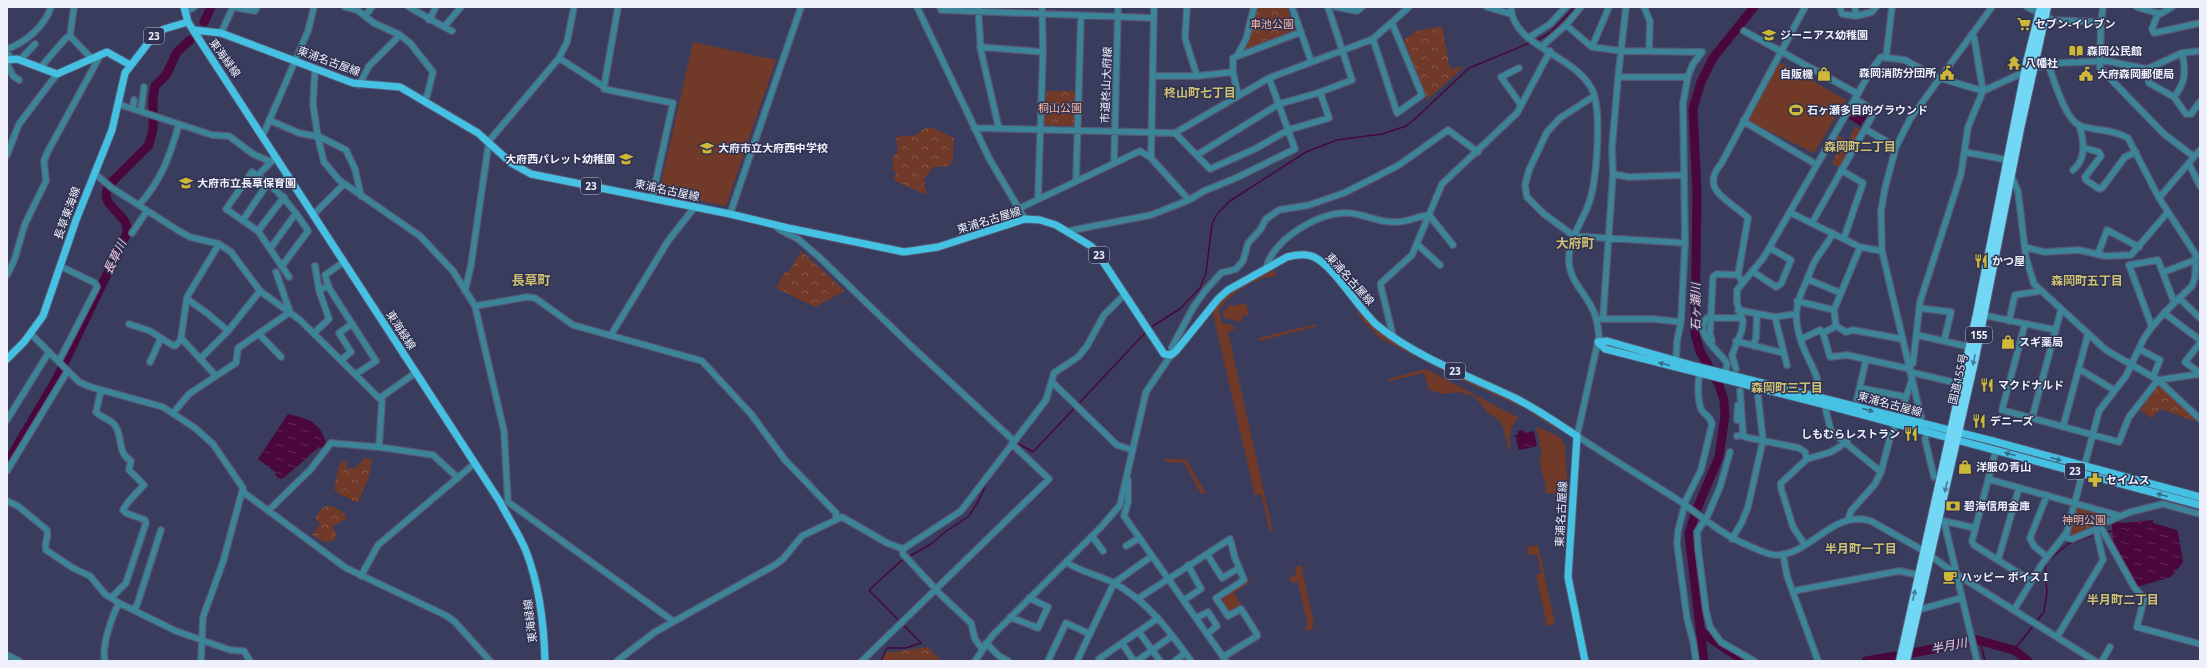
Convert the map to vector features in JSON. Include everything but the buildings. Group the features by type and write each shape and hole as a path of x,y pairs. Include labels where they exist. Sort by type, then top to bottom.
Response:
{"highway":[{"name":"国道155号","path":"1953,435 1961,384 1970,347 2008,160 2043,11"},
{"name":"国道155号","path":"1906,661 1918,610 1927,553 1953,435 1983,315 2043,11"},
{"name":"国道155号","path":"1900,661 1919,575 1927,553"}],"main road":[{"path":"185,10 188,22 193,30"},
{"name":"23","path":"130,64 152,38 164,29 188,22"},
{"name":"東浦名古屋線","path":"193,30 221,33 359,84 391,85 400,88 423,100 489,141 511,163 531,174 652,198 694,208 730,214 897,251 913,252 938,247 1025,218 1040,220 1068,232 1091,246 1098,254 1164,354 1172,355 1218,299 1228,290 1287,257 1296,255 1314,257 1333,274 1377,325 1393,336 1456,372 1541,412 1577,436 1568,577 1585,661"},
{"name":"東海緑線","path":"193,30 263,135 274,159 314,214 474,464 505,503 526,551 537,589 544,627 545,661"},
{"path":"11,61 57,74 101,52 107,52 130,64"},
{"name":"長草東海線","path":"7,359 31,334 43,316 94,173 112,130 126,73 130,64"},
{"name":"東浦名古屋線","path":"1598,342 1607,341 1724,375 1818,396 1898,421 1927,432 1953,435 2084,470 2200,505"},
{"name":"東浦名古屋線","path":"1598,342 1604,348 1701,374 1724,375 1739,387 1898,421 1919,423 1996,450 2200,497"}],"street":[{"path":"7,49 17,46 42,24 48,16 51,7"},
{"path":"40,68 66,38 70,36 75,7"},
{"path":"185,10 194,7"},
{"path":"221,33 234,7 255,11 257,7"},
{"path":"263,135 308,31 314,7"},
{"path":"345,7 357,10 374,23 400,35 410,42 433,72 427,96 423,100"},
{"path":"365,16 372,7"},
{"path":"410,7 429,20 452,31"},
{"path":"444,27 461,7"},
{"path":"465,291 471,264 489,141 559,58 567,42 574,7"},
{"path":"604,86 618,7"},
{"path":"730,214 801,7"},
{"path":"917,7 990,160 1025,218"},
{"path":"940,7 941,10 978,10 1043,15 1154,18"},
{"path":"1038,198 1039,130 1043,52 1042,7"},
{"name":"市道柊山大府線","path":"1114,163 1118,7"},
{"path":"1151,158 1154,7"},
{"path":"1187,7 1186,38 1197,76"},
{"path":"1238,95 1233,72 1233,58 1237,56 1246,39 1254,7"},
{"path":"1292,7 1312,61"},
{"path":"1197,155 1279,104 1320,92 1352,80 1328,7"},
{"path":"1336,7 1357,11 1362,7"},
{"path":"974,128 1175,133 1269,78 1374,39 1409,7"},
{"path":"1487,7 1511,14"},
{"path":"1511,7 1511,14 1517,27 1539,45 1550,51 1581,74 1589,84 1594,96 1596,152 1594,183 1588,204 1574,236 1568,257 1570,274 1592,307 1597,321 1598,342 1577,436 1691,510 1732,539 1770,554 1783,554 1805,545 1834,525 1848,520 1862,518 1871,521 1927,553 1956,574 2094,661"},
{"path":"1530,38 1550,24 1566,7"},
{"path":"1539,45 1566,25 1581,7"},
{"path":"1592,47 1609,7"},
{"path":"1603,318 1613,174 1612,148 1626,7"},
{"path":"1644,7 1650,21 1649,51"},
{"path":"1742,281 1738,275 1748,218 1721,197 1714,187 1712,179 1714,172 1721,164 1805,7"},
{"path":"1840,7 1842,14 1856,16 1872,12 1876,7"},
{"path":"1855,7 1856,16"},
{"path":"1886,58 1892,7"},
{"path":"1919,423 1921,417 1882,252 1881,211 1885,188 1896,147 1910,119 1992,7"},
{"path":"2027,7 2043,11 2059,21 2101,22"},
{"path":"2103,7 2101,22 2100,68 2104,75 2164,134 2193,156"},
{"path":"2137,7 2158,13 2164,13 2172,7"},
{"path":"429,20 435,9"},
{"path":"978,10 980,47 999,128"},
{"path":"2158,13 2152,29 2154,33 2200,23"},
{"path":"1076,181 1081,16"},
{"path":"1374,39 1397,113 1422,95 1392,23"},
{"path":"1566,25 1592,47 1622,51 1702,52 1693,64 1688,77 1682,113 1685,243 1681,322 1677,341 1676,360"},
{"path":"1744,31 1857,96 1875,111 1812,223"},
{"path":"1237,56 1301,32"},
{"path":"359,84 370,64 400,35"},
{"path":"1910,369 1919,308 1962,174 1968,127 1983,91 1978,54 1974,37 1971,35"},
{"path":"70,36 91,58"},
{"path":"11,61 35,44"},
{"path":"980,47 1043,52"},
{"path":"1393,336 1381,287 1382,283 1412,255 1442,184 1511,121 1550,51"},
{"path":"2039,67 2048,64 2100,63 2107,61 2147,69 2182,53 2200,51"},
{"path":"7,52 11,61 14,76 18,80"},
{"path":"7,275 14,261 25,224 46,182 44,161 47,153 98,62 101,52"},
{"path":"2174,97 2184,81 2186,70 2182,53"},
{"path":"559,58 604,86 604,89 673,103 652,198"},
{"path":"1736,369 1732,356 1736,341 1742,330 1742,318 1738,310 1736,296 1742,281 1770,248 1878,59 1886,58 1905,60 1940,78 1983,91 2020,74"},
{"path":"2014,610 2047,557 2065,537 2094,435 2099,411 2126,376 2152,327 2164,312 2192,286 2198,256 2159,198 2128,138 2119,133 2079,125 2069,117 2048,64"},
{"path":"1519,68 1501,77 1521,105"},
{"path":"315,69 313,104 318,138 324,162 344,184 420,236 448,266 475,306 504,431 505,503 673,621"},
{"path":"2147,69 2149,83 2174,97 2186,114 2191,114 2200,102"},
{"path":"1153,76 1197,76 1233,72"},
{"path":"7,156 19,124 57,74"},
{"path":"1618,77 1688,77"},
{"path":"1068,232 1151,215 1189,200 1204,191 1236,178 1295,149 1269,78"},
{"path":"140,111 144,86"},
{"path":"1175,133 1210,169 1255,149 1288,130 1329,118 1320,92"},
{"path":"1594,96 1560,118 1548,132 1529,170 1524,186 1525,192 1533,204 1574,236 1685,243"},
{"path":"132,109 134,100"},
{"path":"118,104 212,135 229,136 253,154 274,159"},
{"path":"269,120 299,133 330,142 348,153 361,196"},
{"path":"1743,121 1817,165"},
{"path":"139,205 154,189 162,172 179,124"},
{"path":"2073,170 2080,162 2084,148 2079,125"},
{"path":"1865,129 1896,147"},
{"path":"975,661 986,643 1010,617 1092,536 1120,505 1128,477 1132,450 1146,392 1172,355 1171,351 1175,340 1194,306 1205,291 1221,274 1236,269 1243,261 1245,249 1251,238 1260,230 1266,219 1279,210 1308,205 1344,193 1399,165 1448,130 1478,152"},
{"path":"2084,148 2098,152 2101,156 2085,177 2086,180 2099,189 2102,188 2125,157 2136,152"},
{"path":"2159,198 2189,164 2193,156 2200,150"},
{"path":"1020,208 1038,198 1140,151 1151,158 1189,200"},
{"path":"1965,152 2008,160"},
{"path":"257,176 274,159"},
{"path":"2189,164 2200,186"},
{"path":"1841,170 1863,184 1844,238"},
{"path":"282,266 308,231 284,197 252,172 226,209 258,231 289,278"},
{"path":"94,173 106,184 190,237 219,244 231,252 240,262 260,291 290,312 314,333 380,398 383,408 379,447 433,455 458,478"},
{"path":"1613,174 1629,177 1684,174"},
{"path":"2011,175 2016,184 2020,200 2025,247 2034,284 2106,350 2158,380 2200,419"},
{"path":"243,220 268,183"},
{"path":"314,214 344,184"},
{"path":"258,231 284,197"},
{"path":"611,335 668,241 694,208"},
{"path":"132,233 147,211"},
{"path":"2025,247 2044,252 2079,250 2105,256 2132,255 2168,212"},
{"path":"270,249 296,213"},
{"path":"1791,213 1860,247 1882,252"},
{"path":"1266,268 1269,257 1275,250 1303,227 1324,216 1357,214 1395,222 1415,220 1429,215"},
{"path":"1429,215 1453,245"},
{"path":"775,225 780,230 798,239 818,256 1014,444 1049,480 862,661"},
{"path":"2098,254 2106,230 2139,247"},
{"path":"1818,396 1819,390 1816,374 1801,339 1795,314 1797,301 1807,279 1816,260 1827,245 1833,233"},
{"path":"129,324 150,331 175,346 182,339 187,299 219,244"},
{"path":"1417,244 1440,266"},
{"path":"1836,326 1834,310 1860,247"},
{"path":"1752,271 1776,287 1781,284 1791,260 1770,248"},
{"path":"2164,272 2198,256"},
{"path":"2152,327 2129,265 2158,260 2164,272 2174,302"},
{"path":"344,262 325,275 328,286 376,361 356,374"},
{"path":"59,361 97,286 95,283 60,266"},
{"path":"314,333 330,317 319,290 315,266"},
{"path":"276,272 290,312"},
{"path":"1712,341 1711,318 1714,274 1738,275"},
{"path":"2194,277 2200,281"},
{"path":"1807,279 1841,293"},
{"path":"319,290 328,286"},
{"path":"200,358 228,332 260,291"},
{"path":"2009,321 2015,296 2040,291"},
{"path":"905,554 961,511 1014,444 1046,400 1054,373 1078,357 1088,346 1104,315 1125,294"},
{"path":"475,306 527,297 535,298 573,325 702,361 751,414 785,460 836,513 836,519"},
{"path":"2179,298 2200,318"},
{"path":"187,299 207,312 228,332"},
{"path":"1797,301 1834,310"},
{"path":"1919,308 1951,312 1944,341"},
{"path":"1738,310 1774,317 1795,314"},
{"path":"2032,418 2061,310"},
{"path":"174,412 189,394 237,361 236,353 238,348 290,312"},
{"path":"2164,312 2200,342 2185,362 2200,373"},
{"path":"1753,346 1756,338 1757,314"},
{"path":"1983,315 2056,330"},
{"path":"1774,317 1787,365"},
{"path":"1597,321 1603,318 1653,319 1681,322"},
{"path":"1724,375 1727,363 1714,350 1706,337 1704,323 1706,318 1742,318"},
{"path":"341,360 351,352 339,333 352,324"},
{"path":"2025,324 2002,410 2119,442 2129,418 2158,380 2200,373"},
{"path":"1836,326 1846,332 1853,330 1902,339"},
{"path":"1823,333 1836,326"},
{"path":"1801,339 1820,330 1823,333 1830,357 1847,355 1910,369 1961,384"},
{"path":"31,334 59,361 68,372 85,385 154,403 174,412 213,444 243,488 223,562 203,618 201,661"},
{"path":"259,334 281,357"},
{"path":"2063,427 2088,334"},
{"path":"1916,335 1970,347"},
{"path":"150,362 161,338"},
{"path":"182,339 216,376"},
{"path":"1736,341 1783,353"},
{"path":"2139,349 2160,360 2153,377"},
{"path":"7,420 49,352"},
{"path":"1857,399 1866,360"},
{"path":"2079,369 2114,390"},
{"path":"7,470 68,372"},
{"path":"380,398 415,373"},
{"path":"1696,661 1687,618 1677,544 1678,531 1684,506 1701,470 1712,424 1710,418 1701,408 1698,380 1701,374"},
{"path":"1848,520 1851,511 1875,484 1881,472 1890,438 1898,421 1912,379"},
{"path":"1052,382 1117,445 1132,450"},
{"path":"1737,420 1739,387"},
{"path":"1739,387 1740,436 1799,448 1804,452 1807,459"},
{"path":"1860,388 1906,397"},
{"path":"101,390 96,412 112,421 116,427 121,450 131,461 130,470 144,485 128,502 123,510 126,513 145,520 146,523 126,583 111,598"},
{"path":"1732,539 1746,515 1763,440 1758,396"},
{"path":"1826,405 1831,431 1847,442 1881,472"},
{"path":"1927,432 1925,439 1934,478"},
{"path":"1805,545 1793,527 1780,486 1785,478 1807,459 1831,452 1847,442"},
{"path":"268,511 311,469 331,443 376,447"},
{"path":"1996,450 1972,541 1974,545 2031,581"},
{"path":"1730,452 1725,475 1703,519 1697,536 1706,611 1710,627 1721,642 1754,661"},
{"path":"361,576 378,545 474,464"},
{"path":"1128,477 1128,502 1124,516 1139,538 1152,556 1168,578 1184,600 1225,659 1257,634 1241,610 1228,616 1216,598 1244,580 1230,539 1188,565 1168,578 1139,598"},
{"path":"1988,479 2120,516"},
{"path":"1998,560 2019,488"},
{"path":"243,492 333,560 361,576 447,616 490,661"},
{"path":"2047,495 2030,538 2034,546 2047,557"},
{"path":"7,501 18,506 47,530 48,535 45,544 46,550 73,568 90,576 111,598 176,631 230,650 244,650 250,661"},
{"path":"2065,537 2072,539 2130,512 2163,504 2200,514"},
{"path":"618,661 645,638 775,565 783,559 802,536 836,519 846,518 905,554 936,590 971,623 975,640 982,649"},
{"path":"1975,528 1944,521 1977,661"},
{"path":"2057,637 2103,560 2098,528"},
{"path":"2098,528 2134,588 2144,599 2137,627 2200,644"},
{"path":"133,610 137,605 161,530"},
{"path":"1092,536 1103,551"},
{"path":"1126,546 1139,538"},
{"path":"1207,554 1222,578 1239,568"},
{"path":"1783,554 1787,576 1794,591 1818,661"},
{"path":"1077,661 1114,583 1152,556"},
{"path":"1066,562 1082,571 1114,583 1139,598 1158,618 1191,661"},
{"path":"1184,600 1201,589 1188,565"},
{"path":"1794,591 1899,570 1919,575"},
{"path":"1010,617 1038,628 1048,607 1029,598"},
{"path":"1918,610 1961,598"},
{"path":"105,661 108,634 113,615 119,603"},
{"path":"1196,618 1206,612 1214,621 1217,627 1207,634"},
{"path":"1099,659 1158,618"},
{"path":"1048,661 1066,623 1090,634"},
{"path":"1139,632 1160,661"},
{"path":"1137,661 1172,636"},
{"path":"986,643 999,656 1008,661"},
{"path":"1122,643 1134,661"},
{"path":"2102,661 2110,647"},
{"path":"1175,661 1185,654"},
{"path":"7,655 19,661"}],"green space":[{"name":"車池公園","path":"1258,7 1287,7 1296,33 1245,50"},
{"path":"1442,26 1450,69 1465,66 1427,100 1404,40 1417,31"},
{"path":"693,42 776,60 726,206 659,192"},
{"name":"石ヶ瀬多目的グラウンド","path":"1779,62 1846,100 1814,153 1747,120"},
{"name":"桐山公園","path":"1047,91 1076,91 1074,126 1043,125"},
{"path":"1855,127 1861,130 1840,168 1832,163 1837,153 1828,147 1835,134 1848,141"},
{"path":"925,128 933,128 954,138 953,156 950,166 933,167 924,179 926,193 924,194 897,182 894,179 896,172 892,169 894,155 898,153 896,137 916,135"},
{"path":"801,251 845,291 815,307 776,288 784,273 789,272"},
{"path":"1273,268 1276,276 1261,279 1244,288 1229,299 1219,311 1222,323 1233,325 1234,330 1228,332 1272,528 1270,533 1261,494 1255,496 1212,310 1227,295"},
{"path":"1232,303 1233,306 1246,303 1249,315 1242,316 1242,322 1224,318 1223,312"},
{"path":"1358,307 1375,326 1524,406 1558,427 1558,430 1524,408 1459,379 1380,338 1364,322 1357,311"},
{"path":"1316,324 1317,326 1260,341 1259,338"},
{"path":"1426,369 1519,418 1511,430 1511,455 1501,422 1487,412 1474,396 1458,392 1444,394 1429,390 1424,373 1389,381 1388,379"},
{"path":"2159,385 2199,418 2194,421 2161,409 2151,418 2140,410"},
{"path":"1536,426 1560,437 1565,446 1568,494 1545,493 1546,487 1539,461 1542,455"},
{"path":"364,458 372,459 369,477 358,502 352,501 350,498 340,495 334,489 339,465 345,460 348,461 346,466 348,469 357,467"},
{"path":"1165,459 1186,459 1205,492 1201,494 1184,463 1165,462"},
{"name":"神明公園","path":"2075,503 2120,516 2072,539 2065,537"},
{"path":"329,505 343,512 347,518 332,527 336,533 334,541 325,542 312,535 320,523 315,518 321,509"},
{"path":"1538,545 1555,624 1547,626 1536,575 1541,573 1537,554 1529,556 1527,547"},
{"path":"1301,565 1314,623 1312,629 1305,631 1305,627 1308,626 1298,582 1291,583 1290,577 1296,575 1295,567"},
{"path":"1249,580 1250,582 1234,593 1242,606 1228,614 1219,599"},
{"path":"928,647 941,661 881,661 886,653"}],"water":[{"path":"1858,105 1869,113 1861,126 1849,119"},
{"path":"288,414 312,422 320,429 326,442 323,448 319,447 282,479 277,477 274,471 258,459"},
{"path":"1524,430 1525,433 1534,431 1537,446 1519,450 1515,435 1518,434 1518,431"},
{"path":"2153,520 2153,523 2177,530 2183,562 2171,577 2137,587 2113,543 2112,524 2117,522 2123,523"}],"waterway":[{"name":"長草川","path":"204,22 211,7"},
{"path":"1536,41 1551,32 1575,7"},
{"name":"石ヶ瀬川","path":"1704,661 1689,534 1696,511 1719,457 1725,416 1724,400 1719,385 1700,351 1695,334 1697,193 1693,109 1701,82 1713,58 1754,7"},
{"name":"長草川","path":"7,463 57,378 126,235 127,227 125,221 110,205 106,192 110,184 149,145 153,129 153,98 155,86 166,75 177,52 190,40"},
{"path":"1150,328 1181,308 1200,288 1206,273 1212,224 1217,214 1230,201 1306,152 1337,140 1382,134 1406,126 1469,68 1532,42"},
{"path":"1016,446 1019,444 1033,452 1146,332"},
{"path":"1002,462 1014,449"},
{"path":"881,661 887,648 906,648 921,643 869,590 901,561 931,544 945,532 969,516 978,502 988,480"},
{"path":"2106,532 2114,531"},
{"path":"2014,650 2044,612 2047,592 2045,567 2048,561 2068,544 2102,532"},
{"name":"半月川","path":"1700,631 1744,661"},
{"name":"半月川","path":"1913,653 1977,640 2014,650 2028,661"},
{"path":"1980,641 1985,661"},
{"name":"半月川","path":"1866,661 1896,656"}],"place":[{"name":"セブン-イレブン","path":"2024,24"},
{"name":"ジーニアス幼稚園","path":"1769,35"},
{"name":"森岡公民館","path":"2076,51"},
{"name":"八幡社","path":"2014,63"},
{"name":"森岡消防分団所","path":"1947,73"},
{"name":"自販機","path":"1824,74"},
{"name":"大府森岡郵便局","path":"2086,74"},
{"name":"石ヶ瀬多目的グラウンド","path":"1796,110"},
{"name":"大府市立大府西中学校","path":"707,148"},
{"name":"大府西パレット幼稚園","path":"626,159"},
{"name":"大府市立長草保育園","path":"186,183"},
{"name":"かつ屋","path":"1981,261"},
{"name":"スギ薬局","path":"2008,342"},
{"name":"マクドナルド","path":"1987,385"},
{"name":"デニーズ","path":"1979,421"},
{"name":"しもむらレストラン","path":"1911,434"},
{"name":"洋服の青山","path":"1965,467"},
{"name":"セイムス","path":"2095,480"},
{"name":"碧海信用金庫","path":"1953,506"},
{"name":"ハッピー ボイス I","path":"1950,577"}],"district":[{"name":"柊山町七丁目","path":"1200,93"},
{"name":"森岡町二丁目","path":"1860,147"},
{"name":"大府町","path":"1575,243"},
{"name":"長草町","path":"531,280"},
{"name":"森岡町五丁目","path":"2087,281"},
{"name":"森岡町三丁目","path":"1787,388"},
{"name":"半月町一丁目","path":"1861,549"},
{"name":"半月町二丁目","path":"2123,600"}]}
